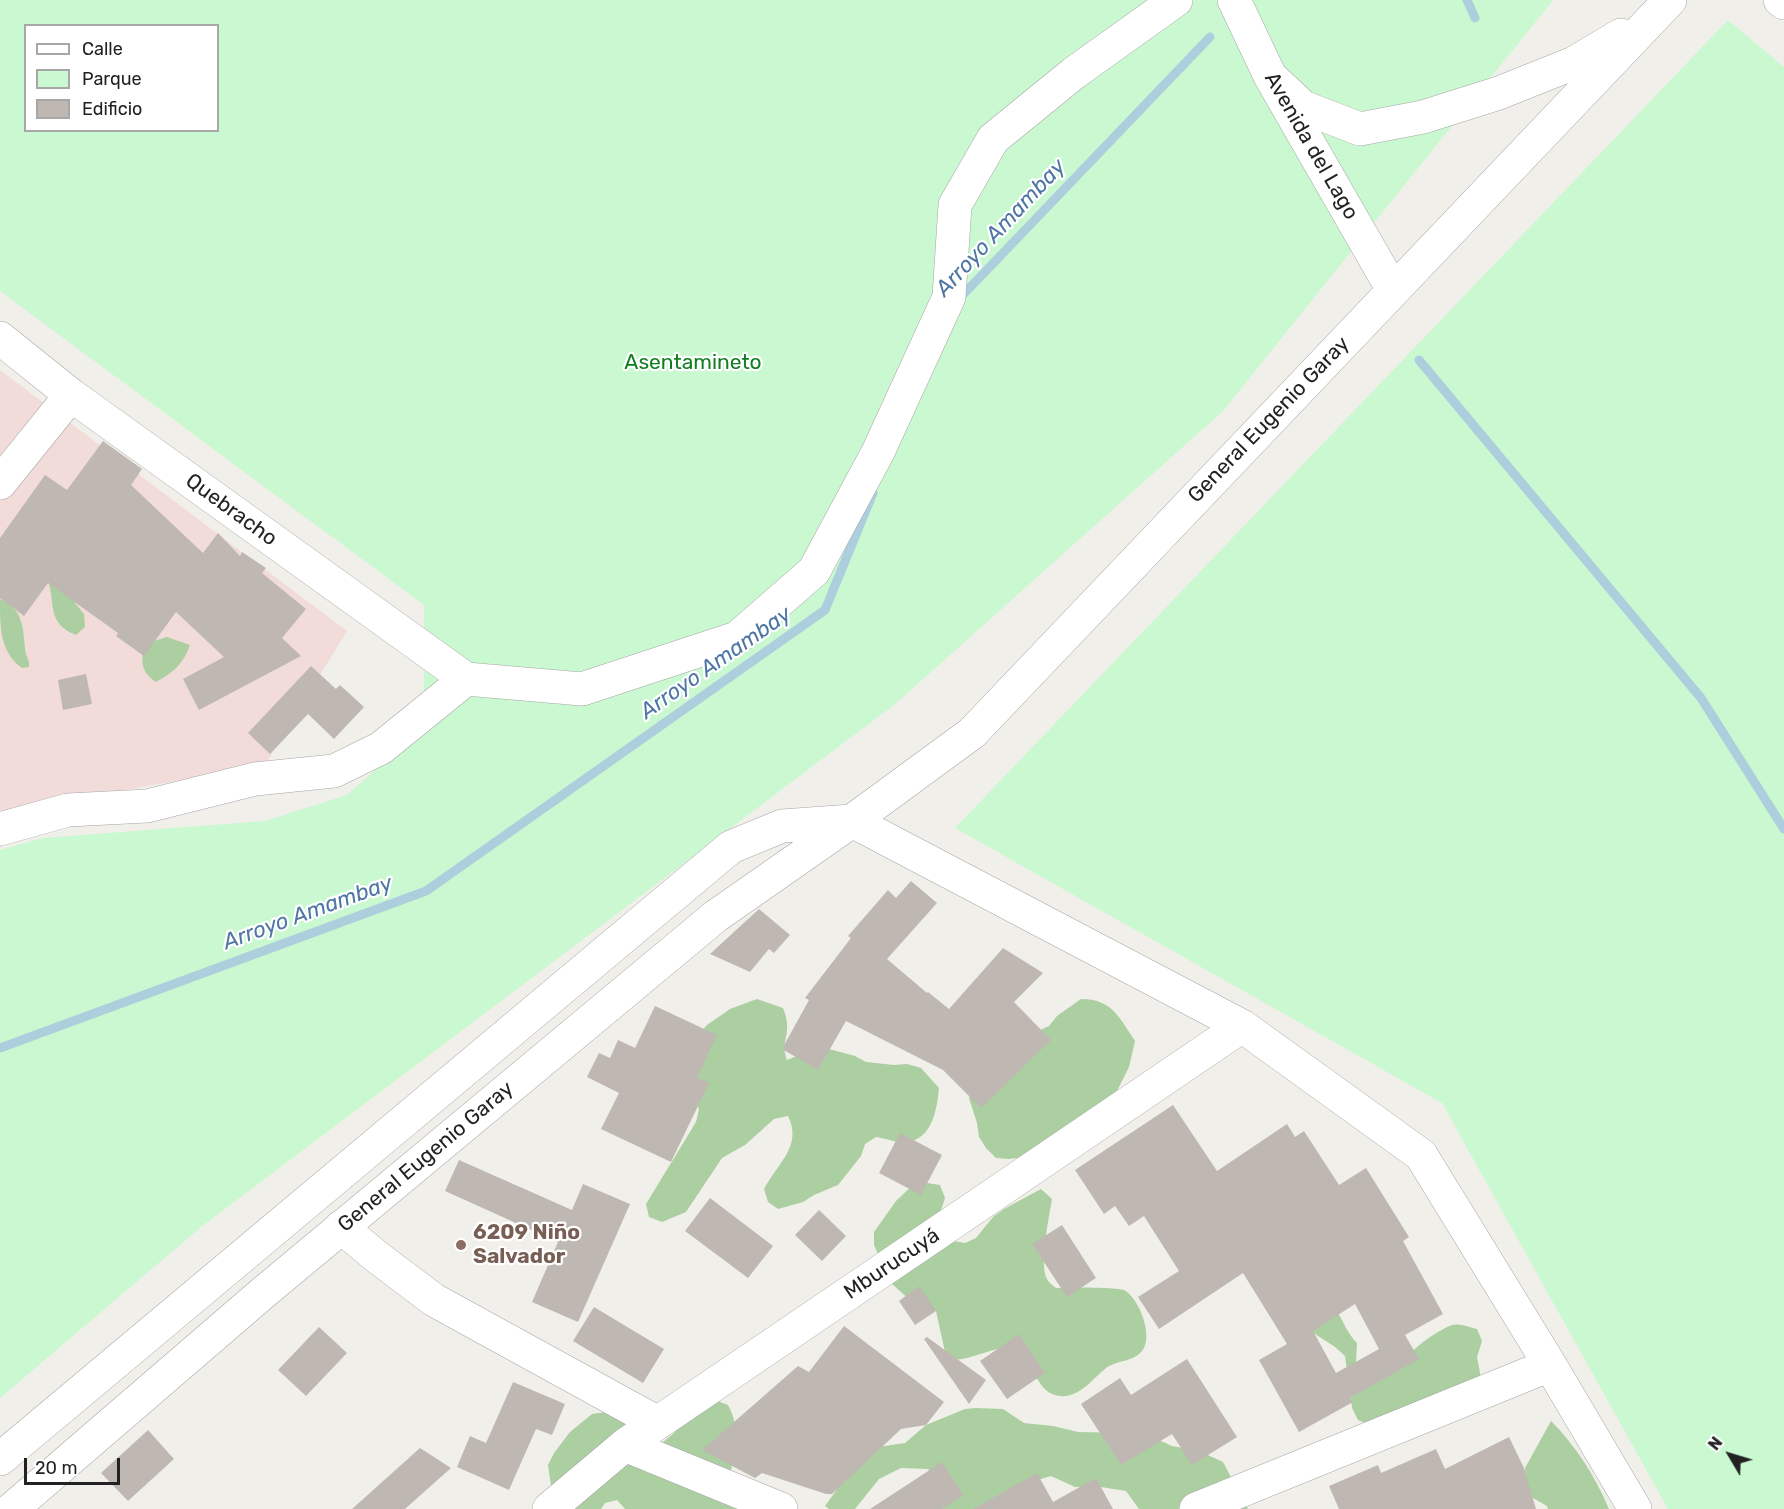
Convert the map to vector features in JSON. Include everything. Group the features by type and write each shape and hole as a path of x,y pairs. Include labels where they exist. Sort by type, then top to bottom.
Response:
{"street":[{"path":"0,829 68,810 147,806 255,778 334,771 381,748 466,678 582,689 737,638 814,571 878,452 949,297 955,205 993,139 1074,73 1176,0"},
{"name":"Avenida del Lago","path":"1234,0 1270,76 1392,290"},
{"path":"1780,0 1784,3"},
{"path":"1270,76 1303,106 1360,129 1423,117 1510,89 1574,63 1664,6"},
{"name":"General Eugenio Garay","path":"12,1509 341,1227 716,916 972,734 1664,6"},
{"name":"Quebracho","path":"0,338 71,395 466,678"},
{"path":"0,483 71,395"},
{"path":"852,821 1242,1026 1421,1155 1635,1509"},
{"name":"General Eugenio Garay","path":"0,1459 731,847 782,826 852,821"},
{"name":"Mburucuyá","path":"549,1509 624,1445 1242,1026"},
{"path":"341,1227 434,1300 658,1423"},
{"path":"1196,1509 1550,1365"},
{"path":"624,1445 781,1509"}],"shaded area":[{"path":"0,370 347,631 265,765 25,808 0,849"}],"green space":[{"name":"Asentamineto","path":"0,0 1553,0 1223,411 894,705 201,1227 0,1398 0,850 43,838 265,821 347,795 424,727 424,605 0,291"},
{"path":"1728,20 1784,67 1784,1509 1668,1509 1442,1103 955,828"},
{"path":"48,581 77,591 75,603 84,614 85,627 76,635 60,625 56,619"},
{"path":"0,599 13,608 20,619 29,667 22,668 9,655 5,647 1,629"},
{"path":"167,637 190,645 185,657 177,667 156,682 144,668 143,650 154,641"},
{"path":"757,999 783,1008 787,1022 785,1050 787,1060 814,1049 829,1049 855,1056 866,1062 907,1064 921,1068 939,1088 937,1104 929,1128 917,1139 909,1142 876,1137 865,1144 861,1156 838,1185 803,1202 778,1209 768,1202 764,1189 790,1146 792,1127 788,1116 774,1119 745,1145 722,1158 686,1212 662,1222 649,1217 646,1204 696,1122 699,1109 692,1098 698,1035 707,1025 730,1009"},
{"path":"1081,999 1100,1002 1114,1011 1135,1041 1129,1067 1118,1089 1118,1103 1024,1157 996,1158 979,1137 969,1098 973,1085 1036,1032 1049,1026 1057,1016"},
{"path":"914,1184 940,1185 945,1198 937,1223 953,1241 965,1243 976,1238 993,1217 1004,1209 1041,1189 1052,1199 1044,1250 1046,1277 1056,1288 1119,1289 1130,1294 1146,1327 1145,1344 1142,1351 1134,1357 1106,1368 1080,1391 1067,1396 1054,1395 1046,1390 1009,1347 955,1360 945,1352 936,1311 911,1301 891,1283 874,1245 874,1232 896,1201"},
{"path":"1336,1310 1357,1343 1356,1362 1408,1356 1428,1338 1452,1325 1477,1329 1482,1341 1477,1357 1482,1383 1371,1426 1358,1420 1352,1408 1345,1356 1312,1332 1315,1320"},
{"path":"715,1400 728,1405 736,1429 731,1471 788,1509 625,1509 617,1500 605,1503 601,1509 550,1509 552,1492 548,1465 570,1432 592,1414 621,1410 630,1429 662,1443 691,1414"},
{"path":"965,1409 1003,1409 1024,1423 1053,1426 1078,1432 1133,1433 1172,1446 1199,1451 1223,1462 1248,1509 1139,1509 1126,1491 1101,1487 1075,1487 1051,1476 1027,1483 1009,1509 938,1509 944,1489 928,1469 901,1468 879,1479 855,1509 829,1509 825,1506 840,1485 878,1447 905,1443 926,1425"},
{"path":"1551,1421 1584,1462 1609,1509 1548,1509 1547,1506 1526,1494 1525,1468"}],"building":[{"path":"103,441 142,469 131,485 203,553 218,533 240,556 242,552 266,568 262,573 306,609 282,638 301,656 199,710 183,679 224,657 176,612 144,656 116,636 118,633 48,583 24,616 0,598 0,538 45,475 67,490"},
{"path":"311,666 336,689 340,685 364,707 334,739 308,714 270,754 248,733"},
{"path":"86,674 92,704 63,710 58,680"},
{"path":"911,881 937,903 887,959 949,1009 1003,948 1043,973 1014,1002 1051,1040 981,1108 943,1070 846,1021 818,1070 782,1049 809,1000 805,998 851,938 848,936 888,890 896,898"},
{"path":"759,909 790,935 774,953 769,949 750,972 710,954"},
{"path":"655,1006 717,1035 697,1077 709,1083 671,1162 601,1129 619,1093 587,1077 599,1053 610,1058 618,1040 635,1048"},
{"path":"1173,1105 1217,1171 1287,1124 1295,1137 1304,1131 1339,1185 1366,1168 1409,1237 1403,1241 1443,1314 1405,1335 1419,1359 1350,1398 1353,1402 1299,1432 1259,1360 1287,1344 1243,1273 1159,1329 1138,1297 1179,1271 1144,1216 1129,1226 1115,1206 1104,1214 1075,1170","holes":["1355,1304 1379,1349 1336,1373 1313,1331"]},
{"path":"900,1133 942,1155 921,1195 879,1173"},
{"path":"459,1160 572,1210 583,1184 630,1204 578,1322 532,1302 558,1242 445,1191"},
{"path":"710,1198 773,1246 748,1278 685,1231"},
{"path":"819,1210 846,1236 822,1261 795,1235"},
{"path":"1062,1225 1096,1278 1067,1297 1032,1244"},
{"path":"919,1286 936,1311 915,1325 899,1301"},
{"path":"594,1307 664,1349 643,1383 573,1341"},
{"path":"844,1326 944,1402 926,1425 901,1429 832,1494 762,1473 755,1478 702,1450 798,1366 809,1372"},
{"path":"319,1327 347,1353 306,1396 278,1370"},
{"path":"1019,1334 1045,1373 1007,1399 980,1361"},
{"path":"927,1337 986,1380 969,1404 924,1339"},
{"path":"1187,1359 1237,1437 1192,1465 1172,1434 1121,1465 1081,1404 1120,1378 1131,1395"},
{"path":"513,1382 565,1404 552,1435 536,1429 509,1490 457,1467 470,1436 486,1443"},
{"path":"148,1430 174,1459 128,1501 101,1473"},
{"path":"1509,1437 1524,1468 1536,1509 1339,1509 1329,1486 1378,1465 1381,1473 1436,1449 1445,1469"},
{"path":"420,1448 451,1468 405,1509 352,1509"},
{"path":"942,1462 963,1495 942,1509 870,1509"},
{"path":"1037,1473 1053,1502 1096,1478 1113,1509 973,1509"}],"waterway":[{"path":"1467,0 1475,18"},
{"name":"Arroyo Amambay","path":"958,300 1210,37"},
{"path":"1419,360 1701,698 1784,829"},
{"name":"Arroyo Amambay","path":"0,1048 426,891 825,610 873,493"}],"place":[{"name":"6209 Niño Salvador","path":"461,1245"}]}
